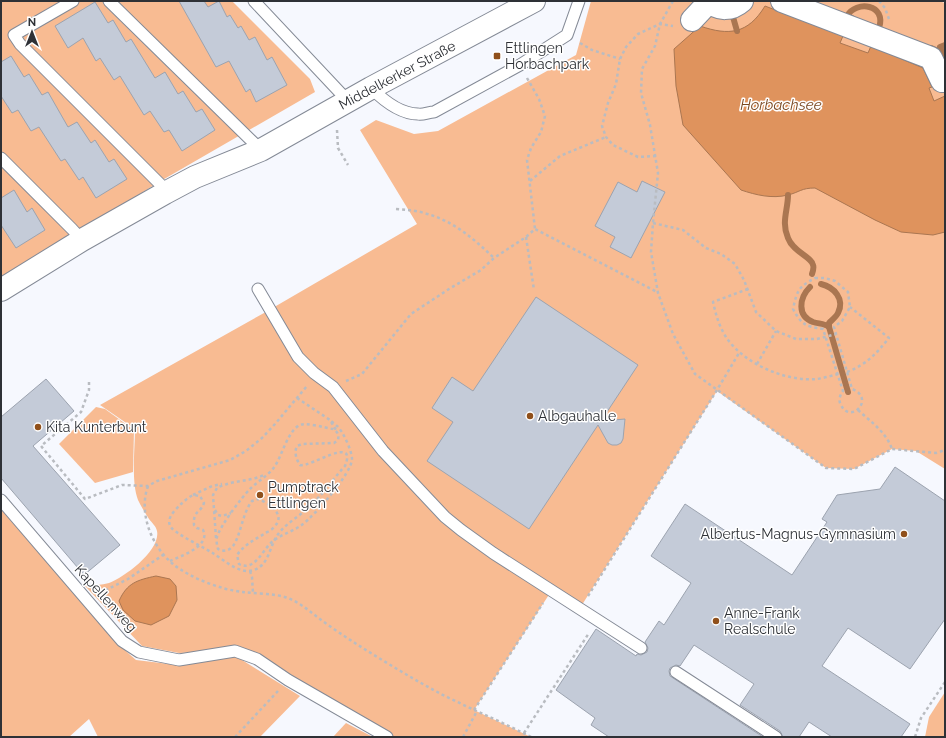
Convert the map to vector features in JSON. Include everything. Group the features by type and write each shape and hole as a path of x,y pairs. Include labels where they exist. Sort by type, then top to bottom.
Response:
{"street":[{"name":"Middelkerker Straße","path":"1,290 82,240 165,193 195,177 261,150 371,88 534,1"},
{"path":"782,1 932,58 942,81 945,80"},
{"path":"692,20 724,4"}],"lane":[{"path":"73,1 14,35 20,44 160,184 165,193"},
{"path":"109,1 261,150"},
{"path":"254,1 348,101"},
{"path":"371,88 381,98 405,112 418,114 434,112 520,65 567,35 579,1"},
{"path":"1,158 82,240"},
{"path":"258,289 298,357 314,373 333,387 383,451 445,517 460,530 493,553 641,648"},
{"name":"Kapellenweg","path":"1,500 122,641 139,652 179,660 235,651 257,659 288,680 387,737"},
{"path":"676,672 776,737"}],"path":[{"path":"673,1 660,24 655,46 642,69 641,93 656,156 658,173 652,222 651,252 658,293 673,334 695,374 826,468 854,469 892,449 936,453 945,450"},
{"path":"879,1 885,8 889,17 889,22"},
{"path":"656,156 638,157 614,145 606,137 602,126 608,103 616,84 620,60 626,47 638,34 660,24 686,26 692,20"},
{"path":"567,35 592,50 620,60"},
{"path":"520,65 539,99 545,116 541,132 531,148 526,160 535,229"},
{"path":"337,129 338,148 348,165"},
{"path":"530,182 560,156 606,137"},
{"path":"396,209 424,213 451,223 473,238 494,258"},
{"path":"652,222 683,230 706,248 721,254 735,264 748,289 756,312 776,331 796,339 817,339 836,334"},
{"path":"333,387 362,374 411,314 449,289 482,270 494,258 526,237 535,229"},
{"path":"535,229 658,293"},
{"path":"526,237 534,290"},
{"path":"814,278 825,278 835,281 848,292 850,307 842,321 834,327 836,334 852,389 857,391 862,400 862,405 854,412 847,412 842,408 839,401 840,394 843,391 829,336 823,329 809,327 799,321 792,309 797,292 802,285 814,278"},
{"path":"748,289 713,302 717,320 726,337 739,352 757,364 775,373 816,379 838,374"},
{"path":"847,372 861,367 876,354 889,338 850,307"},
{"path":"757,364 776,331"},
{"path":"580,608 717,390 739,352"},
{"path":"89,382 89,390 81,412 41,446 84,499 122,485 148,486 157,481 230,460 246,451 262,438 297,398 314,373"},
{"path":"270,472 259,478 244,482 212,486 196,493 188,498 171,515 169,526 173,530 237,569 250,571 256,569 267,560 273,541 291,532 314,514 348,470 352,459 342,431 330,420 297,398"},
{"path":"858,410 881,431 889,441 892,449"},
{"path":"232,483 217,488 213,495 218,549 227,551 232,546 252,501 258,499 272,506 277,513 278,522 274,528 249,542 238,555 237,560 239,564 249,566 256,561 280,531 307,509 348,461 347,455 344,452 340,452 333,453 312,464 304,466 300,465 295,455 295,449 302,444 334,443 338,440 337,432 330,420"},
{"path":"217,544 217,536 232,512 249,489 275,466 292,431 303,423 337,432"},
{"path":"148,486 144,504 146,517 154,539 163,555 187,574 240,592 288,598 304,606 357,645 440,693 531,737"},
{"path":"170,561 200,546 205,534 203,530 194,525 194,515 204,503 200,496 194,495 188,498"},
{"path":"214,504 218,515 226,516 232,512"},
{"path":"86,599 128,579 163,555"},
{"path":"250,571 252,577 253,594"},
{"path":"463,737 475,711 552,590"},
{"path":"524,733 598,620"},
{"path":"235,737 288,680"},
{"path":"915,737 921,718 945,682"}],"shaded area":[{"path":"1,1 232,1 310,79 315,92 159,182 1,281"},
{"path":"591,1 939,1 945,3 945,469 916,451 892,449 854,469 826,468 717,391 580,608 552,590 474,710 531,737 387,737 235,651 179,653 142,646 85,586 109,583 124,575 148,554 157,538 156,528 143,510 136,493 134,475 135,429 100,405 264,313 417,224 360,130 376,120 414,134 438,131 576,55"},
{"path":"96,407 105,409 134,430 133,472 95,483 59,444"},
{"path":"1,508 119,645 136,660 177,665 234,655 300,696 260,737 98,737 89,719 69,737 1,737"},
{"path":"945,692 945,737 925,737 929,717"},
{"path":"346,723 373,737 333,737"}],"water":[{"name":"Horbachsee","path":"765,6 843,36 840,43 868,53 871,46 923,68 932,87 929,88 934,101 945,96 945,232 933,235 901,232 815,188 776,197 758,195 741,190 683,125 676,86 674,49 700,26 720,31 737,30 745,27 759,15"},
{"path":"156,576 170,579 176,586 177,600 169,616 151,625 135,621 123,610 119,601 125,590 133,583"}],"building":[{"path":"179,1 204,1 208,7 219,1 227,17 230,15 238,28 241,26 249,40 255,37 267,60 272,57 287,85 256,102 250,89 246,92 229,61 216,67"},
{"path":"95,2 108,23 113,20 126,42 131,39 155,78 165,72 178,94 183,91 196,112 202,109 215,130 182,151 169,130 164,132 150,111 144,115 120,76 114,80 100,58 96,61 83,38 68,48 55,26"},
{"path":"11,56 24,77 29,74 42,95 48,92 68,127 77,122 91,143 95,140 109,162 114,159 127,179 96,198 83,177 79,180 65,159 61,161 39,127 31,131 18,110 12,113 1,96 1,62"},
{"path":"642,181 665,192 631,258 610,247 615,237 595,226 618,182 637,192"},
{"path":"14,190 27,212 32,208 45,230 16,248 1,225 1,198"},
{"name":"Albgauhalle","path":"536,297 638,365 601,421 625,419 623,439 621,443 612,445 608,443 598,425 529,529 427,461 453,422 432,408 452,377 473,391"},
{"path":"46,379 74,411 33,446 120,545 84,575 1,478 1,417"},
{"path":"895,467 945,501 945,619 910,669 848,628 822,666 910,724 901,737 832,737 809,722 799,737 783,737 780,731 740,705 754,684 694,645 680,666 676,665 670,668 670,676 763,737 609,737 591,725 595,718 556,690 596,629 636,656 637,654 641,655 647,652 648,648 645,642 659,621 664,625 691,583 651,556 685,504 792,575 827,522 822,519 837,495 880,489"}],"waterway":[{"path":"852,18 847,16 851,11 857,8 863,6 875,9 879,14 879,28"},
{"path":"731,10 737,31"},
{"path":"945,45 940,47 945,58"},
{"path":"931,48 942,53"},
{"path":"788,195 785,221 786,232 790,243 812,262 812,274"},
{"path":"821,284 834,291 839,298 840,308 838,313 829,323 829,327 848,392"},
{"path":"810,287 806,291 802,301 801,306 804,316 813,322 829,327"}],"place":[{"name":"Ettlingen Horbachpark","path":"497,56"},
{"name":"Albgauhalle","path":"530,416"},
{"name":"Kita Kunterbunt","path":"38,427"},
{"name":"Pumptrack Ettlingen","path":"260,495"},
{"name":"Albertus-Magnus-Gymnasium","path":"904,534"},
{"name":"Anne-Frank Realschule","path":"716,621"}]}
